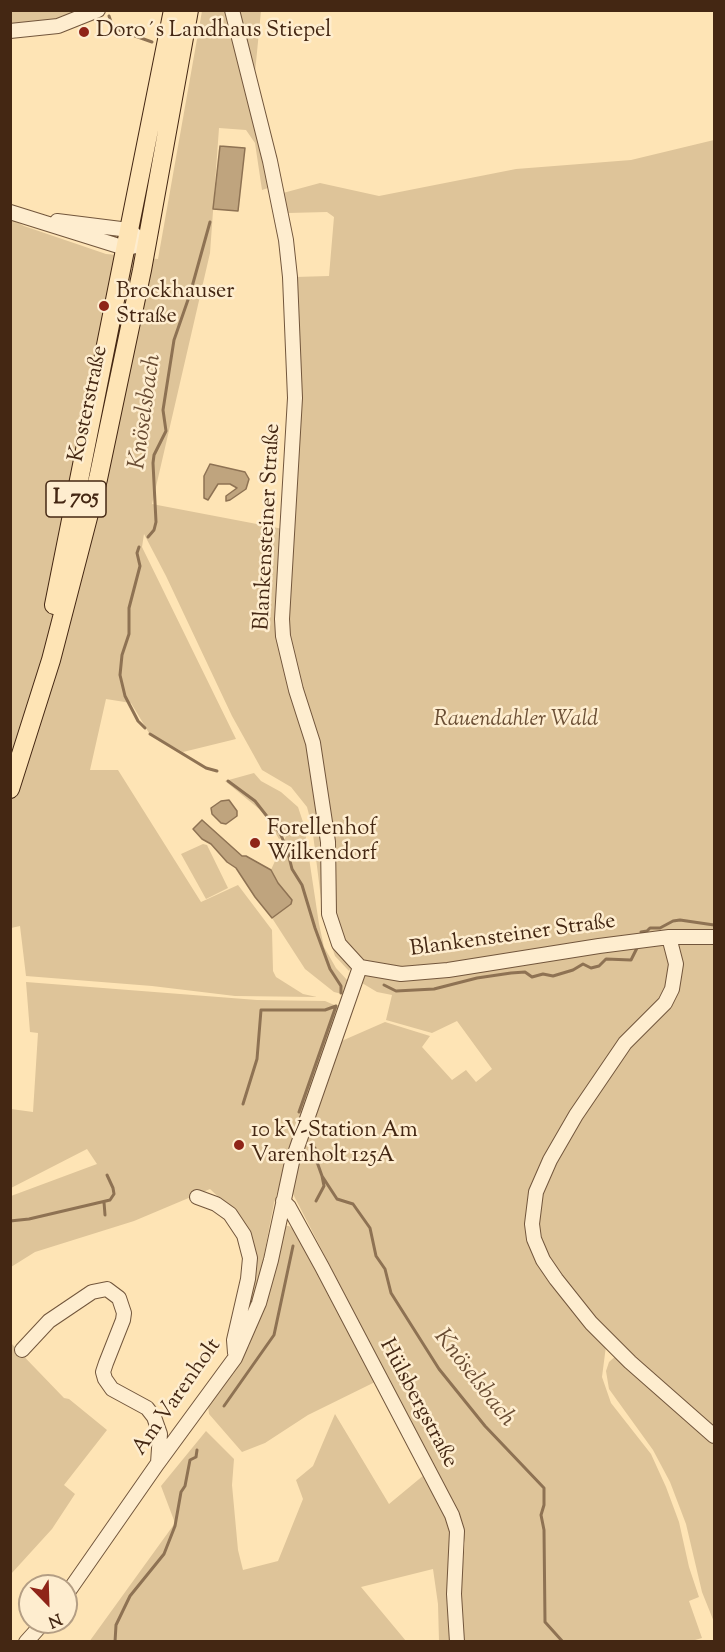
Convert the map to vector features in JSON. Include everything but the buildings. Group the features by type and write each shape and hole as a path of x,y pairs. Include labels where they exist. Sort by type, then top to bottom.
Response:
{"main road":[{"name":"Kosterstraße","path":"10,789 54,651 98,478 147,244 157,137 173,10"},
{"name":"Kosterstraße","path":"28,731 127,239 157,137 189,10"}],"street":[{"path":"10,31 58,26 98,10"},
{"name":"Blankensteiner Straße","path":"232,10 276,187 286,240 296,398 282,602 283,636 296,690 313,743 328,842 329,914 339,944 360,967 401,974 448,970 669,937 714,937"},
{"path":"16,214 147,244"},
{"path":"669,937 676,964 672,988 665,1003 625,1043 576,1115 550,1160 536,1192 532,1224 534,1239 543,1260 591,1323 630,1362 714,1436"},
{"name":"Am Varenholt","path":"78,1578 235,1358 259,1303 295,1152 360,967"},
{"path":"197,1197 216,1204 230,1214 244,1234 250,1258 248,1279 234,1340 235,1358"},
{"name":"Hülsbergstraße","path":"283,1201 289,1207 322,1267 452,1515 458,1531 454,1594 457,1641"},
{"path":"22,1350 49,1321 92,1292 107,1289 119,1298 124,1313 123,1320 103,1371 112,1389 147,1408 154,1418 160,1434 158,1463"}],"green space":[{"path":"10,11 89,11 75,17 11,27"},
{"path":"202,11 261,11 254,83 248,104 271,187 262,190 255,143 246,130 219,128 210,253 152,504 283,529 277,604 319,799 324,883 351,967 349,971 335,956 324,923 312,826 307,807 291,787 262,770 232,716 144,534 142,547 236,739 183,752 149,733 131,703 106,699 90,770 118,770 201,902 238,885 272,930 273,971 276,977 303,994 317,997 235,996 152,986 26,976 20,926 11,928 11,219 24,226 106,254 158,259"},
{"name":"Rauendahler Wald","path":"714,140 714,1622 702,1592 686,1524 670,1482 653,1450 609,1389 606,1371 609,1362 618,1354 606,1346 602,1377 611,1403 651,1454 679,1522 689,1567 699,1597 689,1601 702,1638 688,1642 463,1641 460,1592 465,1543 460,1518 293,1194 295,1164 337,1043 385,1022 430,1036 422,1047 452,1080 466,1070 476,1082 492,1069 457,1021 432,1033 386,1020 392,995 377,992 362,983 368,968 344,941 334,914 302,688 288,635 295,277 329,276 334,217 327,212 288,213 283,193 320,183 379,196 516,169 631,160"},
{"path":"254,773 261,781 281,792 298,807 304,825 324,947 336,968 348,981 346,995 334,992 305,969 272,918 291,904 292,900 271,870 286,836 279,839 264,813 225,781"},
{"path":"203,844 207,845 228,888 206,899 181,854"},
{"path":"26,982 257,1000 325,1001 339,1007 274,1203 259,1281 241,1333 256,1251 246,1227 210,1189 134,1221 35,1252 11,1267 11,1196 97,1164 87,1149 11,1188 11,1109 33,1112 38,1033 30,1032"},
{"path":"284,1226 289,1226 294,1230 351,1331 375,1382 308,1415 265,1443 242,1452 209,1414 208,1405 249,1346 276,1261"},
{"path":"10,1342 64,1398 69,1399 107,1430 64,1485 75,1494 52,1529 11,1574"},
{"path":"335,1414 389,1504 424,1475 450,1522 448,1604 453,1641 439,1641 438,1604 433,1569 361,1587 406,1641 89,1642 175,1523 161,1486 206,1431 234,1459 232,1485 238,1550 243,1570 278,1561 303,1499 296,1480 313,1466"}],"shaded area":[{"path":"220,146 245,148 238,211 213,209"},
{"path":"210,464 245,472 249,479 246,489 226,501 226,496 237,488 230,484 218,484 208,500 204,498 204,476"},
{"path":"229,800 237,811 237,816 226,824 221,823 212,814 211,808 221,801"},
{"path":"202,820 242,856 271,870 292,900 291,904 272,918 236,868 193,829"}],"waterway":[{"name":"Knöselsbach","path":"109,16 112,25 121,31 152,42"},
{"name":"Knöselsbach","path":"148,537 154,530 156,522 153,463 154,455 166,431 163,410 174,340 190,294 210,222"},
{"name":"Knöselsbach","path":"139,547 137,553 140,566 129,608 129,634 122,655 120,675 125,696 138,721 145,728"},
{"name":"Knöselsbach","path":"150,734 206,768 217,771"},
{"name":"Knöselsbach","path":"228,781 255,801 280,833 292,869 302,885 330,969 341,986 341,993"},
{"path":"641,932 680,920 714,925"},
{"path":"384,985 396,991 434,989 477,978 511,973 525,972 532,977 543,974 553,976 573,970 583,964 591,968 599,966 606,959 631,960 637,948"},
{"path":"243,1104 257,1059 261,1010 325,1010 336,1006"},
{"name":"Knöselsbach","path":"299,1112 336,1006"},
{"name":"Knöselsbach","path":"315,1148 322,1176 337,1199 353,1204 370,1228 376,1256 385,1269 391,1293 439,1369 485,1426 544,1488 544,1505 541,1515 544,1530 545,1622 563,1642"},
{"path":"10,1221 29,1219 110,1200 114,1194 107,1175"},
{"path":"316,1201 324,1186 322,1176"},
{"path":"104,1202 105,1215"},
{"path":"224,1406 274,1335 293,1246"},
{"path":"115,1642 116,1625 130,1596 164,1554 175,1526 190,1460 196,1457 197,1450"}],"place":[{"name":"Doro´s Landhaus Stiepel","path":"84,32"},
{"name":"Brockhauser Straße","path":"104,306"},
{"name":"Forellenhof Wilkendorf","path":"255,843"},
{"name":"10 kV-Station Am Varenholt 125A","path":"239,1145"}]}
